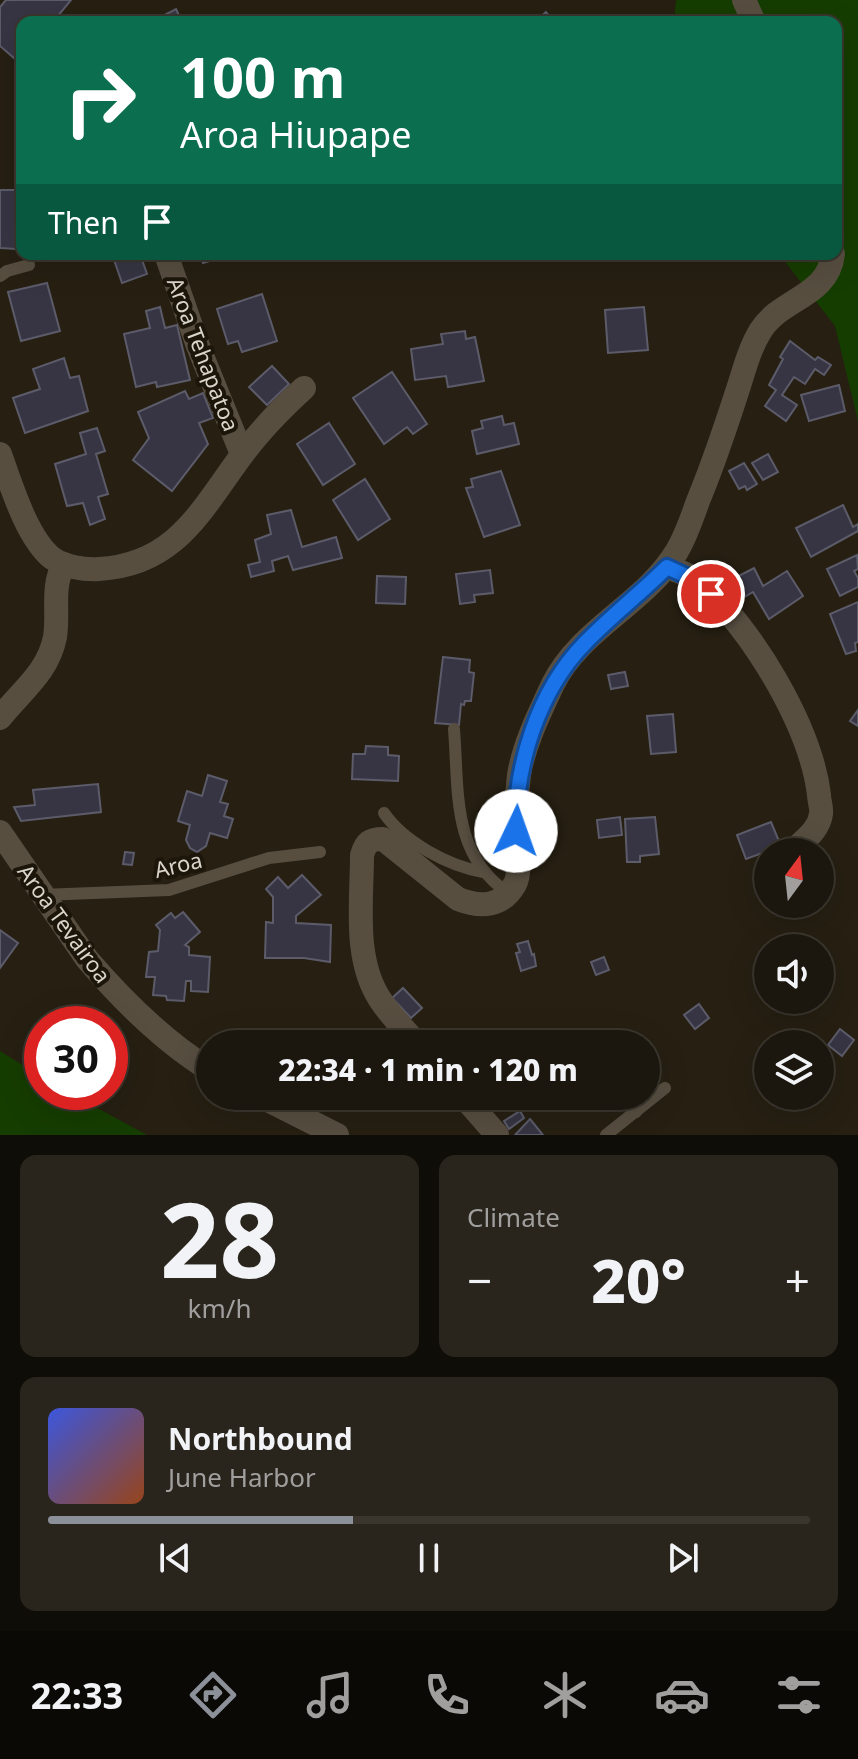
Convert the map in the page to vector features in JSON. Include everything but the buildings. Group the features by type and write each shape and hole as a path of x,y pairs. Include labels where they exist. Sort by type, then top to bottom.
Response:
{"street":[{"name":"Aroa Tehapatoa","path":"168,260 198,346 242,454"},
{"path":"405,1030 380,1000 366,970 362,885 365,844 372,839 383,839 458,899 472,905 488,906 508,893 519,873 516,812 520,771 555,680 584,644 667,567 679,548 710,472 757,337 778,313 817,288 828,275 832,260"},
{"name":"Aroa Tehapatoa","path":"64,564 93,569 126,567 153,556 182,532 212,499 269,420 304,388"},
{"path":"0,454 35,536 51,557 64,564 58,576 54,637 48,659 36,679 0,718"},
{"path":"667,567 699,582 742,631 783,694 813,762 821,813 814,832 807,838"},
{"name":"Aroa Tevairoa","path":"0,832 102,977 162,1036 196,1060"},
{"path":"288,1110 337,1135"},
{"path":"475,1110 497,1135"}],"lane":[{"path":"0,276 29,265"},
{"path":"454,729 458,806 463,831 483,872"},
{"path":"384,813 403,833 447,861 483,872 508,893"},
{"name":"Aroa","path":"42,895 169,890 269,858 320,852"},
{"path":"606,1135 665,1088"}],"green space":[{"path":"676,0 858,0 858,421 835,326 784,260 842,260 842,16 675,16"},
{"path":"0,1051 24,1066 24,1110 101,1110 147,1135 0,1135"}],"route":[{"path":"516,831 520,771 534,728 555,680 584,644 667,567 699,582 711,594"}]}
